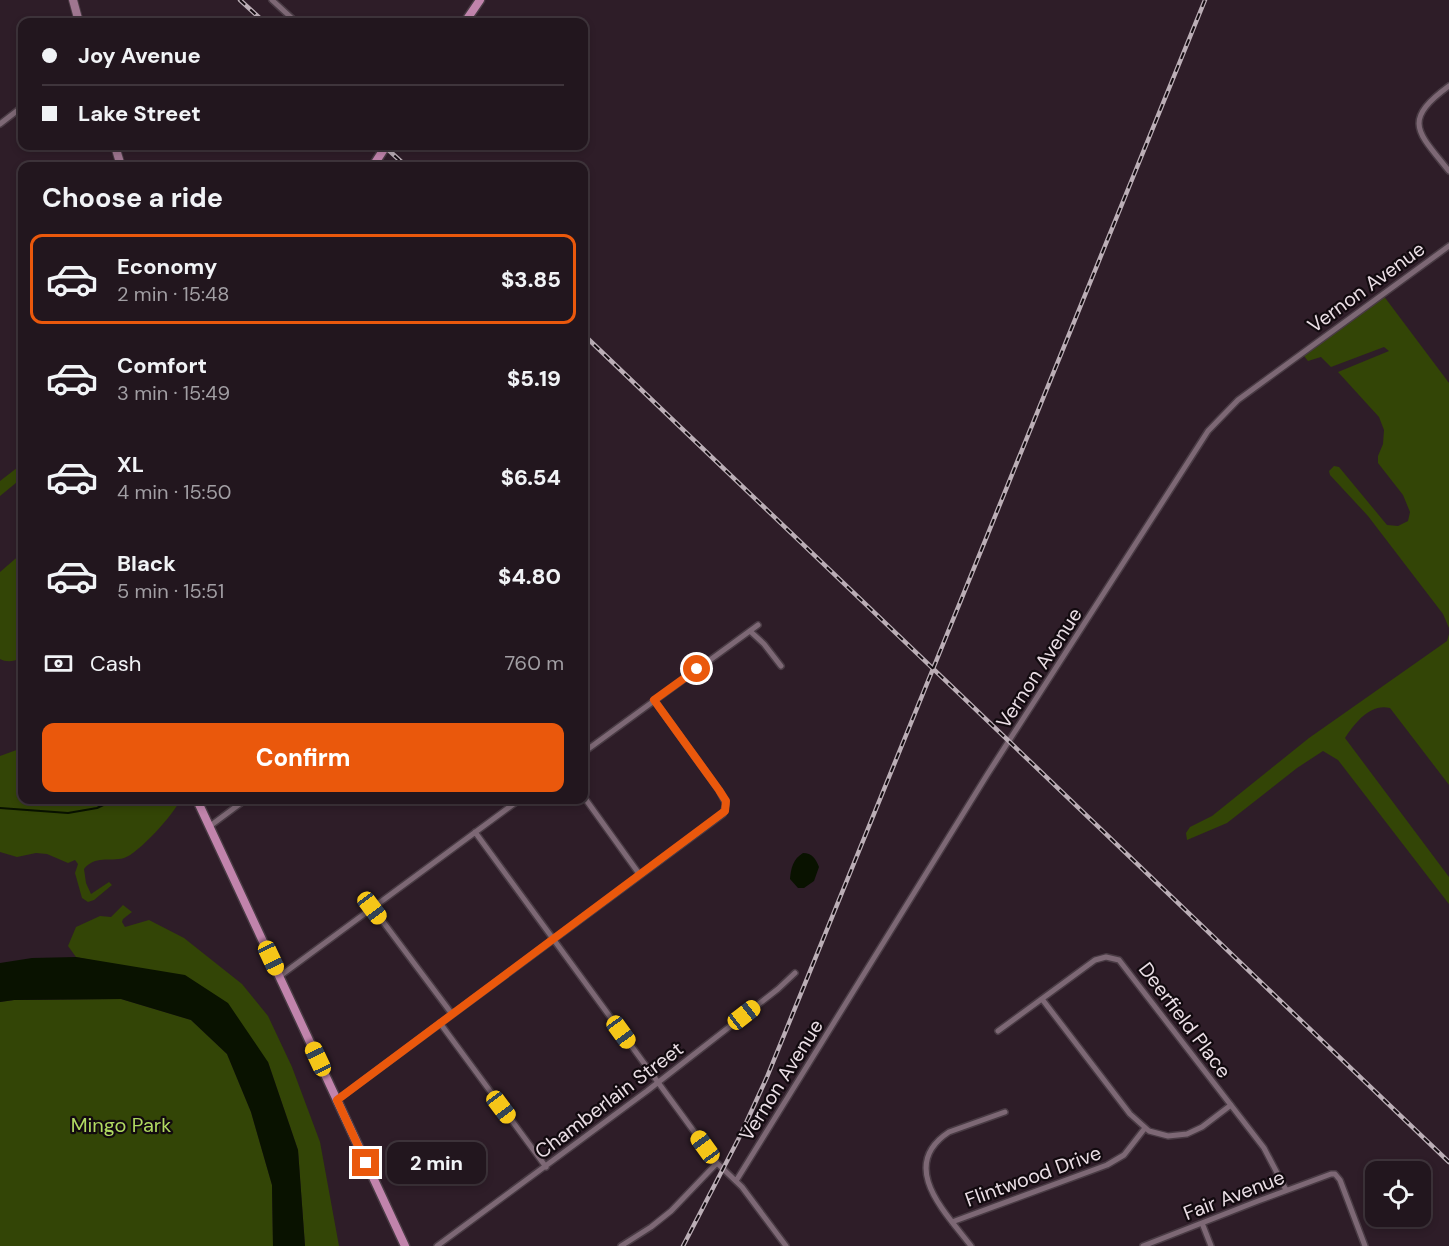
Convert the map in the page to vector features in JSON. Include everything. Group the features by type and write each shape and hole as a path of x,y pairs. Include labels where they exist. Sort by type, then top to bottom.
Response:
{"main road":[{"path":"468,18 480,0"},
{"path":"199,804 405,1246"}],"street":[{"path":"73,0 78,18"},
{"path":"272,0 292,18"},
{"path":"1449,86 1424,106 1420,114 1419,125 1425,141 1449,171"},
{"path":"0,124 18,110"},
{"name":"Vernon Avenue","path":"736,1181 987,775 1208,431 1238,400 1449,246"},
{"path":"588,749 758,625"},
{"path":"750,631 764,644 781,666"},
{"path":"337,1100 723,814 726,801 654,700"},
{"path":"588,803 640,875"},
{"path":"210,826 239,804"},
{"path":"280,976 513,804"},
{"path":"474,832 717,1163 736,1181 786,1246"},
{"path":"372,908 452,1014"},
{"name":"Deerfield Place","path":"998,1031 1098,958 1109,957 1119,960 1232,1105 1269,1156 1286,1190"},
{"name":"Chamberlain Street","path":"437,1246 658,1083 795,973"},
{"path":"1042,999 1130,1114 1145,1128 1162,1135 1183,1135 1202,1127 1232,1105"},
{"path":"440,1023 546,1167"},
{"path":"970,1246 929,1188 926,1171 930,1153 937,1141 949,1132 1005,1112"},
{"name":"Flintwood Drive","path":"952,1222 1107,1165 1124,1155 1145,1128"},
{"path":"621,1246 671,1211 717,1163"},
{"name":"Fair Avenue","path":"1143,1246 1331,1174 1340,1180 1365,1246"},
{"path":"1202,1223 1211,1246"}],"green space":[{"path":"1383,295 1449,383 1449,628 1443,614 1368,516 1330,475 1329,471 1334,466 1339,467 1387,525 1398,526 1408,521 1410,512 1403,495 1378,463 1384,430 1379,417 1338,372 1389,351 1384,347 1331,367 1321,357 1308,361 1304,356"},
{"path":"18,467 18,481 0,496 0,481"},
{"path":"18,556 18,660 14,661 0,659 0,572"},
{"path":"1449,634 1449,785 1390,708 1376,708 1370,711 1358,721 1345,738 1449,877 1449,904 1338,760 1323,751 1297,768 1227,823 1187,840 1186,833 1190,827 1212,816 1309,738 1447,641"},
{"path":"18,749 18,804 178,804 155,832 130,855 118,859 98,860 84,869 86,883 91,894 109,882 112,885 94,900 88,902 82,898 75,873 78,864 75,860 68,863 47,854 36,853 17,857 0,852 0,756"},
{"path":"123,905 132,912 123,919 125,927 149,920 184,938 242,984 268,1016 292,1067 320,1142 339,1246 305,1246 298,1150 268,1062 100,962 76,957 68,946 76,927 100,916 111,917"},
{"name":"Mingo Park","path":"121,999 191,1020 227,1054 251,1112 272,1185 273,1246 0,1246 0,1002"}],"shaded area":[{"path":"803,853 813,857 819,867 814,881 804,888 798,888 790,879 790,875 795,861"},
{"path":"76,957 185,975 228,1003 268,1062 298,1150 305,1246 273,1246 272,1185 251,1112 227,1054 191,1020 121,999 0,1002 0,963 32,958"}],"waterway":[{"path":"0,808 68,813 97,808 106,804"}],"railway":[{"path":"240,0 260,18"},
{"path":"683,1246 740,1136 767,1077 1205,0"},
{"path":"388,150 402,162"},
{"path":"588,339 1449,1162"}],"route":[{"path":"366,1163 337,1100 723,814 726,801 654,700 697,669"}]}
